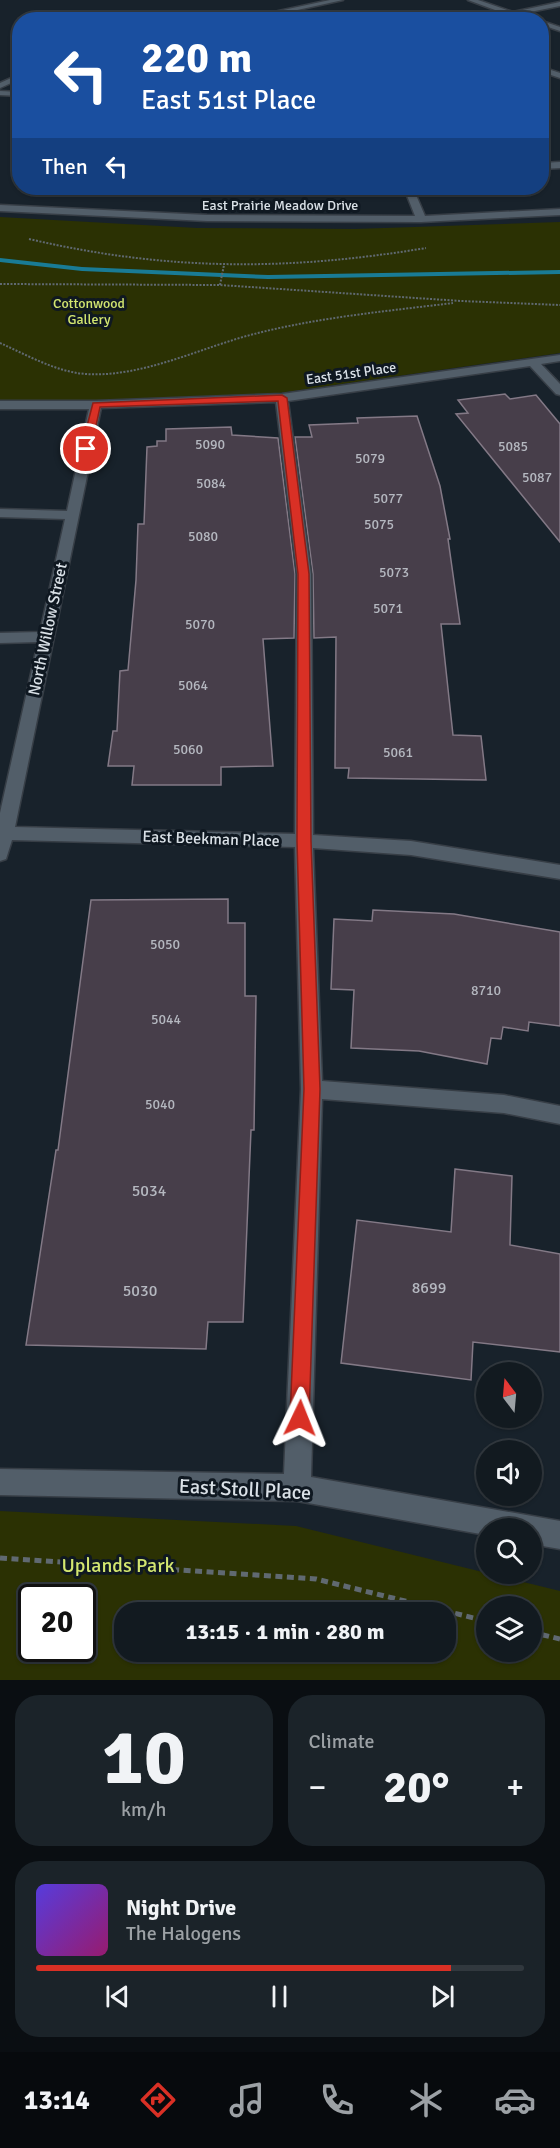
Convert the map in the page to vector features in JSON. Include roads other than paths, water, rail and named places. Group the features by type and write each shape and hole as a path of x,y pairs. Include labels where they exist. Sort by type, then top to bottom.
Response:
{"street":[{"path":"286,12 340,0"},
{"path":"471,0 507,12"},
{"path":"522,12 560,4"},
{"path":"412,195 421,219"},
{"name":"East Prairie Meadow Drive","path":"0,208 207,218 421,219 560,212"},
{"name":"East 51st Place","path":"0,405 96,405 282,398 560,358"},
{"path":"533,362 560,391"},
{"path":"282,398 304,574 304,841 312,1089 297,1488"},
{"name":"North Willow Street","path":"0,854 96,405"},
{"path":"0,513 72,515"},
{"path":"0,638 45,637"},
{"name":"East Beekman Place","path":"4,833 304,841 411,848 560,872"},
{"path":"312,1089 504,1104 560,1115"},
{"name":"East Stoll Place","path":"0,1482 297,1488 476,1520"},
{"path":"542,1532 560,1535"}],"waterway":[{"path":"0,260 82,269 268,277 560,272"}],"park label":[{"name":"Cottonwood Gallery","path":"89,312"},
{"name":"Uplands Park","path":"118,1565"}]}
